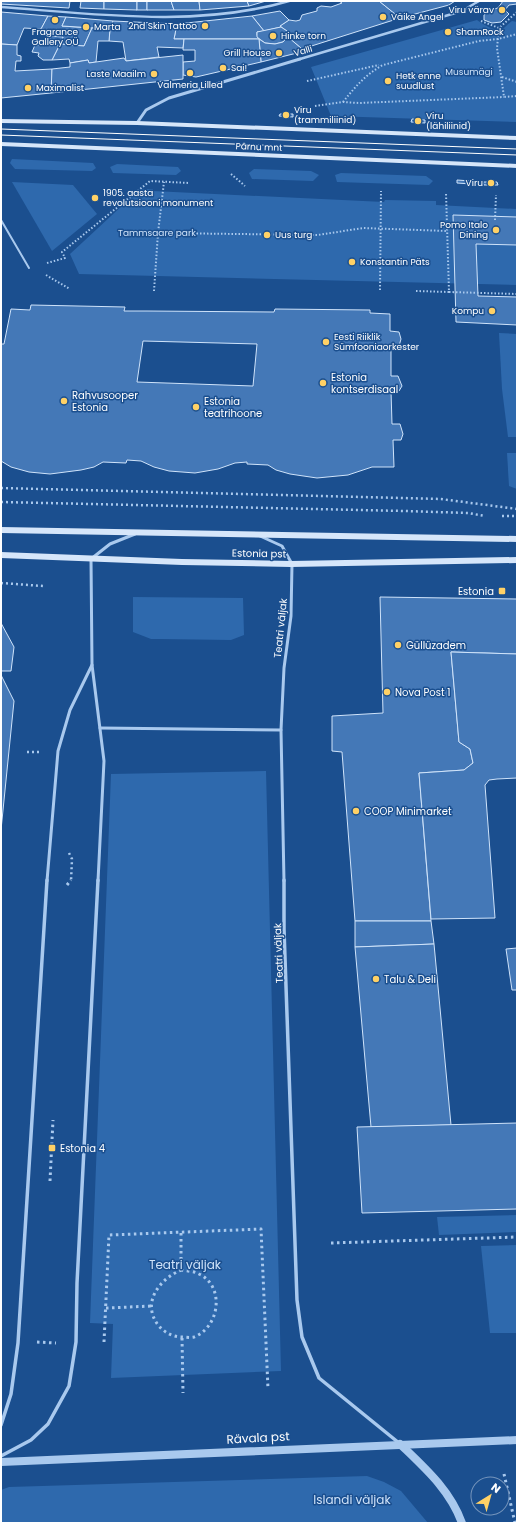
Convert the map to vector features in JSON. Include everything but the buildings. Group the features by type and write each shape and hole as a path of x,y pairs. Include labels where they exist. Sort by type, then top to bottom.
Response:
{"main road":[{"name":"Pärnu mnt","path":"1,121 137,123 517,138"},
{"name":"Pärnu mnt","path":"1,144 517,166"},
{"name":"Estonia pst","path":"1,530 517,539"},
{"name":"Estonia pst","path":"1,555 91,559 292,564 431,560 517,560"}],"street":[{"path":"1,7 129,16 203,16 247,11 289,1"},
{"name":"Valli","path":"137,123 140,115 151,106 169,98 462,11 479,1"},
{"name":"Rävala pst","path":"1,1462 517,1440"},
{"path":"400,1444 444,1487 460,1516 462,1523"}],"lane":[{"path":"1,220 29,268"},
{"path":"1,1456 31,1440 48,1424 69,1386 76,1342 77,1283 104,761 92,665 91,559 110,544 140,532"},
{"path":"256,535 282,546 292,564"},
{"name":"Teatri väljak","path":"292,564 291,616 284,668 281,730 284,836 284,929 297,1293 302,1337 319,1378 400,1444"},
{"path":"1,1425 11,1394 18,1343 48,869 58,751 70,710 92,665"},
{"path":"100,728 281,730"}],"path":[{"path":"504,97 497,48 499,28 517,12"},
{"path":"480,21 499,28"},
{"path":"307,81 383,65 479,41 498,39 517,34"},
{"path":"343,102 358,83 372,71 383,65"},
{"path":"502,76 517,82"},
{"path":"315,106 343,102 359,103 517,96"},
{"path":"65,258 62,252 150,181 189,183"},
{"path":"154,291 158,233 164,182"},
{"path":"380,290 381,191"},
{"path":"446,193 449,292"},
{"path":"495,220 496,195"},
{"path":"158,233 318,235 363,228 447,231"},
{"path":"29,268 60,282 70,290"},
{"path":"416,291 517,294"},
{"path":"1,488 441,499 517,509"},
{"path":"1,502 404,511 468,513 488,516"},
{"path":"499,516 517,516"},
{"path":"1,583 43,586"},
{"path":"104,1342 109,1235 262,1229 268,1389"},
{"path":"181,1233 181,1270"},
{"path":"331,1243 517,1237"},
{"path":"181,1270 191,1270 201,1273 209,1280 215,1290 217,1301 216,1312 211,1324 204,1332 194,1337 182,1338 172,1336 162,1330 156,1321 153,1306 152,1299 156,1288 162,1279 171,1273 181,1270"},
{"path":"106,1308 153,1306"},
{"path":"182,1338 183,1393"},
{"path":"34,1342 60,1343"},
{"path":"504,1474 515,1523"}],"green space":[{"name":"Musumägi","path":"477,20 489,27 499,30 512,21 517,22 517,122 331,116 311,67"},
{"path":"12,159 93,163 96,168 92,171 15,169 10,163"},
{"path":"117,164 178,167 181,171 176,175 113,173 110,167"},
{"path":"254,169 311,171 319,175 313,181 252,179 249,173"},
{"path":"341,173 426,176 433,181 429,185 337,182 335,175"},
{"path":"12,182 73,185 97,214 52,251"},
{"name":"Tammsaare park","path":"153,189 153,191 384,202 385,200 436,201 436,205 517,209 517,285 79,274 70,254 139,190"},
{"path":"499,333 517,334 517,437 508,437 502,389"},
{"path":"507,453 517,453 517,489 509,486"},
{"path":"133,597 243,598 244,635 231,640 151,639 133,632"},
{"name":"Teatri väljak","path":"266,771 281,1371 111,1378 113,1324 90,1323 111,774"},
{"path":"517,1215 517,1232 439,1235 437,1217"},
{"path":"517,1245 517,1333 490,1333 481,1246"},
{"name":"Islandi väljak","path":"367,1476 384,1482 401,1491 428,1523 1,1523 1,1490 9,1487"}],"tram line":[{"path":"1,129 517,149"},
{"path":"1,135 517,155"}],"place":[{"name":"Viru värav","path":"502,10"},
{"name":"Väike Angel","path":"383,17"},
{"name":"Fragrance Gallery OÜ","path":"55,20"},
{"name":"2nd Skin Tattoo","path":"205,26"},
{"name":"Marta","path":"86,27"},
{"name":"ShamRock","path":"448,32"},
{"name":"Hinke torn","path":"273,36"},
{"name":"Grill House","path":"279,53"},
{"name":"Sai!","path":"223,68"},
{"name":"Valmeria Lilled","path":"190,73"},
{"name":"Laste Maailm","path":"154,74"},
{"name":"Hetk enne suudlust","path":"388,81"},
{"name":"Maximalist","path":"28,88"},
{"name":"Viru (trammiliinid)","path":"286,115"},
{"name":"Viru (lähiliinid)","path":"418,121"},
{"name":"Viru","path":"491,183"},
{"name":"1905. aasta revolutsiooni monument","path":"95,198"},
{"name":"Pomo Italo Dining","path":"496,230"},
{"name":"Uus turg","path":"267,235"},
{"name":"Konstantin Päts","path":"352,262"},
{"name":"Kompu","path":"492,311"},
{"name":"Eesti Riiklik Sümfooniaorkester","path":"326,342"},
{"name":"Estonia kontserdisaal","path":"323,383"},
{"name":"Rahvusooper Estonia","path":"64,401"},
{"name":"Estonia teatrihoone","path":"196,407"},
{"name":"Estonia","path":"502,591"},
{"name":"Güllüzadem","path":"398,645"},
{"name":"Nova Post 1","path":"387,692"},
{"name":"COOP Minimarket","path":"356,811"},
{"name":"Talu & Deli","path":"376,979"},
{"name":"Estonia 4","path":"52,1148"}]}
